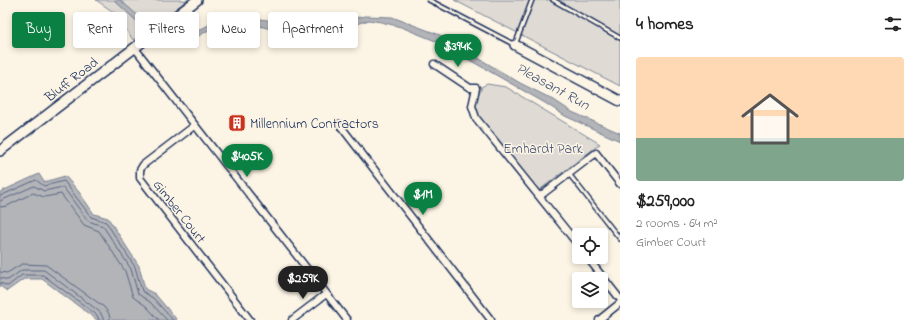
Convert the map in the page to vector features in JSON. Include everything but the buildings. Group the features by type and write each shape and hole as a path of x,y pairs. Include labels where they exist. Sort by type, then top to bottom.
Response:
{"main road":[{"name":"Bluff Road","path":"0,151 197,0"},
{"path":"515,45 620,101"}],"street":[{"path":"134,48 347,320"},
{"path":"434,64 470,88 476,88 472,106 476,118 572,237"},
{"path":"339,124 491,320"},
{"name":"Gimber Court","path":"194,126 143,165 140,170 140,178 250,320"},
{"path":"540,196 596,153 620,184"},
{"path":"592,264 620,299"},
{"path":"292,320 326,294"},
{"path":"598,320 620,303"}],"lane":[{"path":"430,0 515,45 532,0"},
{"path":"553,0 620,38"},
{"path":"569,174 620,239"}],"green space":[{"path":"96,0 114,0 135,19 135,39 133,40 127,31 127,12 114,12"},
{"path":"120,0 187,0 171,12 135,12 135,14"},
{"path":"454,0 620,0 620,86"},
{"name":"Emhardt Park","path":"487,84 506,87 600,144 538,191 480,121 474,101 476,96 481,91 481,87"}],"water":[{"name":"Pleasant Run","path":"114,0 120,0 135,13 135,20"},
{"name":"Pleasant Run","path":"366,16 392,17 440,35 520,83 554,100 572,112 620,133 620,141 565,116 438,42 401,27 369,20 358,24 358,17"},
{"name":"Pleasant Run","path":"260,19 268,20 268,28 260,26"},
{"name":"Pleasant Run","path":"207,26 207,31 199,36 199,30"},
{"path":"39,174 44,182 65,176 79,192 94,214 108,218 139,266 145,289 155,294 177,320 97,320 42,279 24,279 7,291 0,286 0,192"}],"place":[{"name":"Millennium Contractors","path":"237,123"}]}
